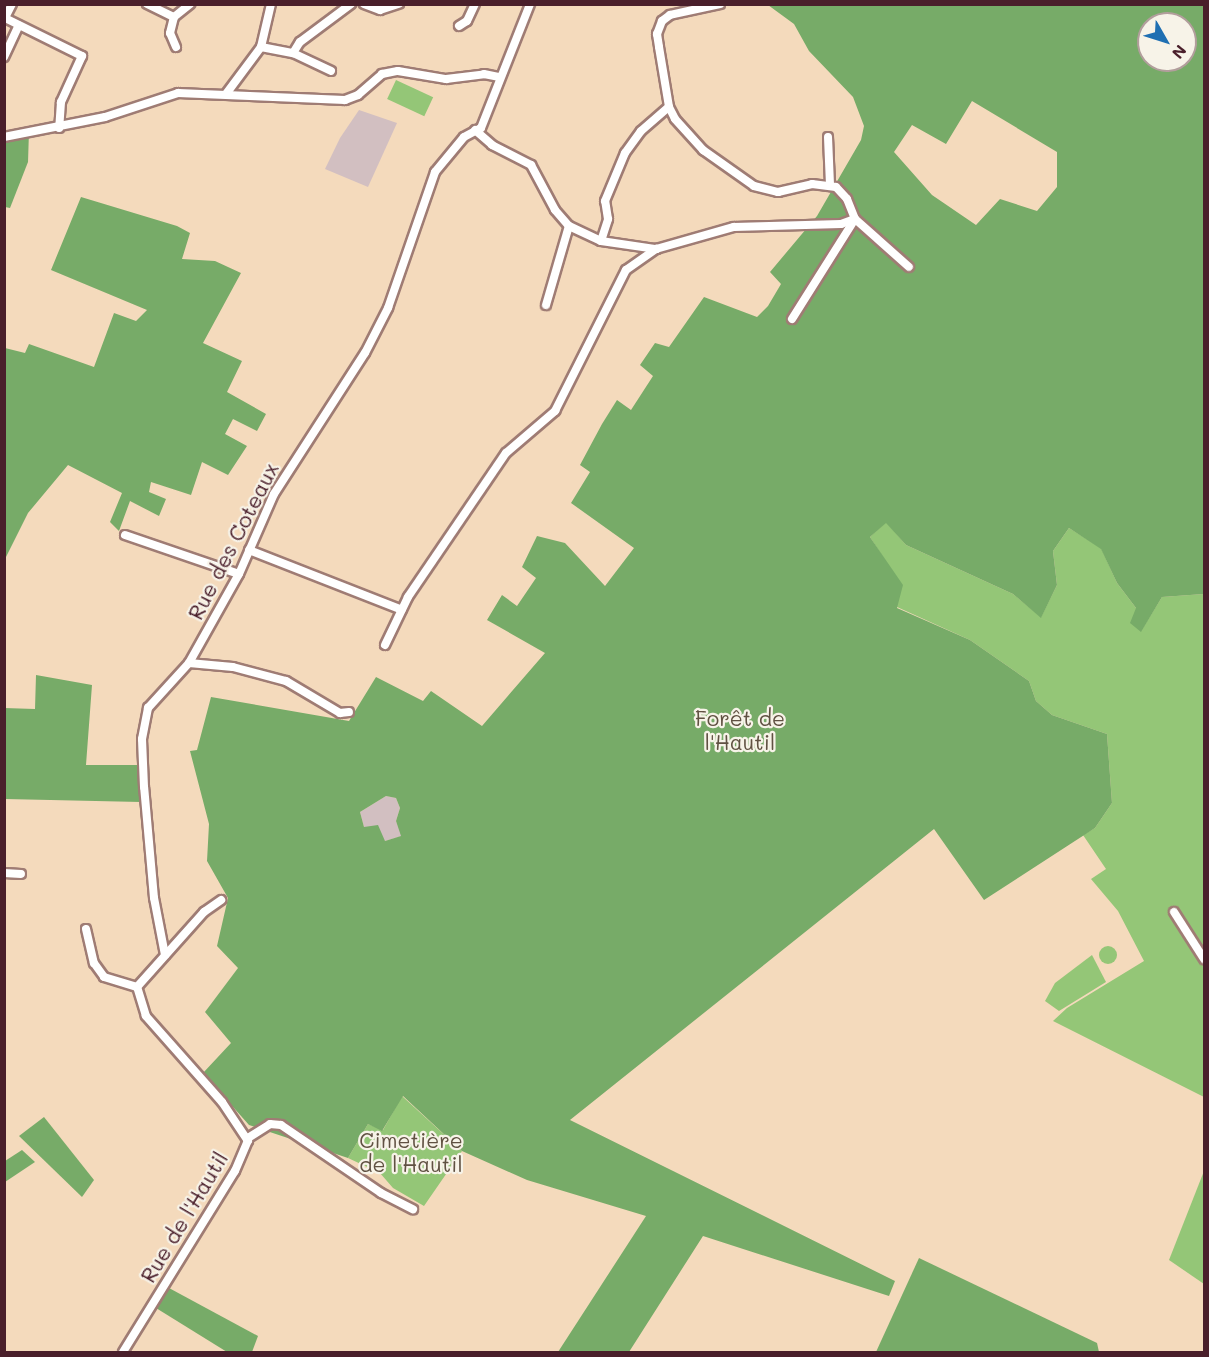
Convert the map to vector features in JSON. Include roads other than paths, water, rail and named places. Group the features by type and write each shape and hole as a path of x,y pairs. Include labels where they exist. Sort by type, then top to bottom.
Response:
{"street":[{"path":"12,4 5,18 82,56 61,102 59,128"},
{"path":"147,4 174,17"},
{"path":"176,47 170,33 174,17 190,4"},
{"path":"226,94 261,47 271,4"},
{"path":"293,53 300,42 351,4"},
{"path":"364,4 380,10 399,4"},
{"path":"459,26 467,21 475,4"},
{"name":"Rue des Coteaux","path":"165,955 148,845 142,739 148,708 189,663 239,574 274,494 365,353 388,308 435,172 460,141 481,128 530,4"},
{"path":"720,4 670,15 662,21 657,34 669,107 698,145 761,189 778,192 812,184 830,185 847,199 855,219 909,267"},
{"path":"4,57 19,25"},
{"path":"261,47 293,53 331,71"},
{"path":"4,137 59,128 105,117 165,96 226,94 345,100 358,95 382,74 398,72 446,79 484,74 500,77"},
{"path":"601,241 608,219 605,201 621,162 641,131 669,107"},
{"path":"475,130 492,145 531,165 555,210 569,226 601,241 656,249"},
{"path":"828,137 830,185"},
{"path":"385,645 402,610 506,453 555,411 626,270 656,249 734,227 841,224 855,219"},
{"path":"792,319 855,219"},
{"path":"546,305 569,226"},
{"path":"125,535 239,574"},
{"path":"249,550 402,610"},
{"path":"189,663 233,667 286,681 340,713 349,712"},
{"path":"4,873 21,874"},
{"path":"86,929 94,963 104,977 137,987 204,912 221,900"},
{"path":"1174,912 1204,959"},
{"name":"Rue de l'Hautil","path":"123,1353 235,1171 248,1138 222,1102 146,1016 137,987"},
{"path":"248,1138 270,1124 281,1125 381,1193 413,1209"}],"park label":[{"name":"Forêt de l'Hautil","path":"740,730"},
{"name":"Cimetière de l'Hautil","path":"411,1152"}]}
